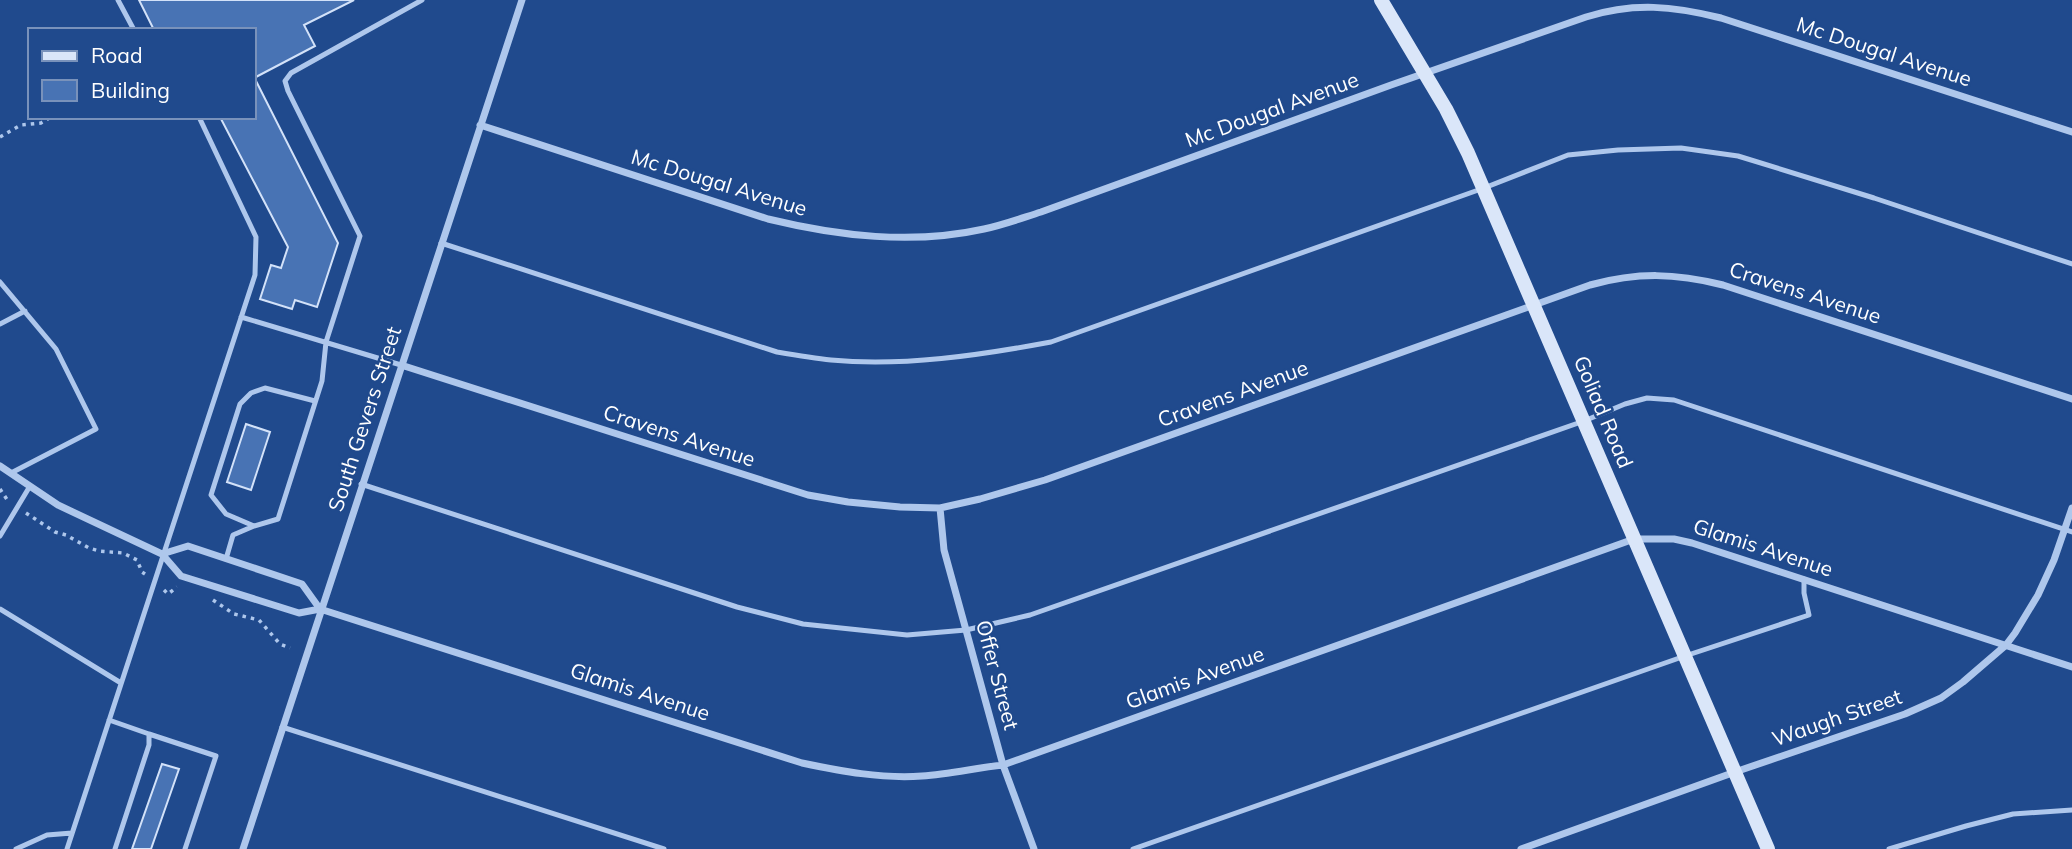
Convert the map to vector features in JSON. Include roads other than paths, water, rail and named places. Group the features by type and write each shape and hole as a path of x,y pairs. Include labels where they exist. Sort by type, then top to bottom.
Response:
{"main road":[{"name":"Goliad Road","path":"1381,0 1446,109 1484,188 1768,849"}],"street":[{"name":"South Gevers Street","path":"243,849 522,0"},
{"name":"Mc Dougal Avenue","path":"480,125 768,219 858,236 903,237 983,229 1041,212 1605,11 1664,7 1721,18 2072,132"},
{"name":"Cravens Avenue","path":"401,365 808,495 848,502 940,508 1045,480 1611,280 1659,274 1694,277 1723,285 2072,399"},
{"name":"Glamis Avenue","path":"5,471 58,505 162,554 181,576 299,613 320,609 802,762 842,771 921,776 1003,765 1634,539 1692,542 2072,667"},
{"name":"Offer Street","path":"940,508 944,550 1003,765 1034,849"},
{"name":"Waugh Street","path":"1521,849 1905,714 1941,698 2006,645 2038,595 2068,531 2072,508"},
{"path":"162,554 188,546 302,584 320,609"}],"lane":[{"path":"118,0 133,28"},
{"path":"226,559 233,535 278,519 322,381 326,342 360,236 285,81 291,72 422,0"},
{"path":"67,849 255,275 256,237 200,119"},
{"path":"441,243 777,352 832,360 910,361 992,353 1051,342 1484,188 1568,155 1618,150 1681,148 1738,156 2072,264"},
{"path":"0,282 56,349 96,429 5,471"},
{"path":"0,324 25,311"},
{"path":"241,317 401,365"},
{"path":"254,526 226,514 211,495 240,404 251,393 265,388 315,401"},
{"path":"362,484 737,607 803,624 908,635 966,630 1030,615 1647,398 1674,400 2068,531"},
{"path":"0,536 30,486"},
{"path":"1133,849 1809,615 1804,579"},
{"path":"0,609 121,683"},
{"path":"109,720 216,757 185,849"},
{"path":"282,727 664,849"},
{"path":"115,849 149,745 149,734"},
{"path":"1889,849 1966,825 2013,814 2072,810"},
{"path":"16,849 47,835 72,833"}]}
